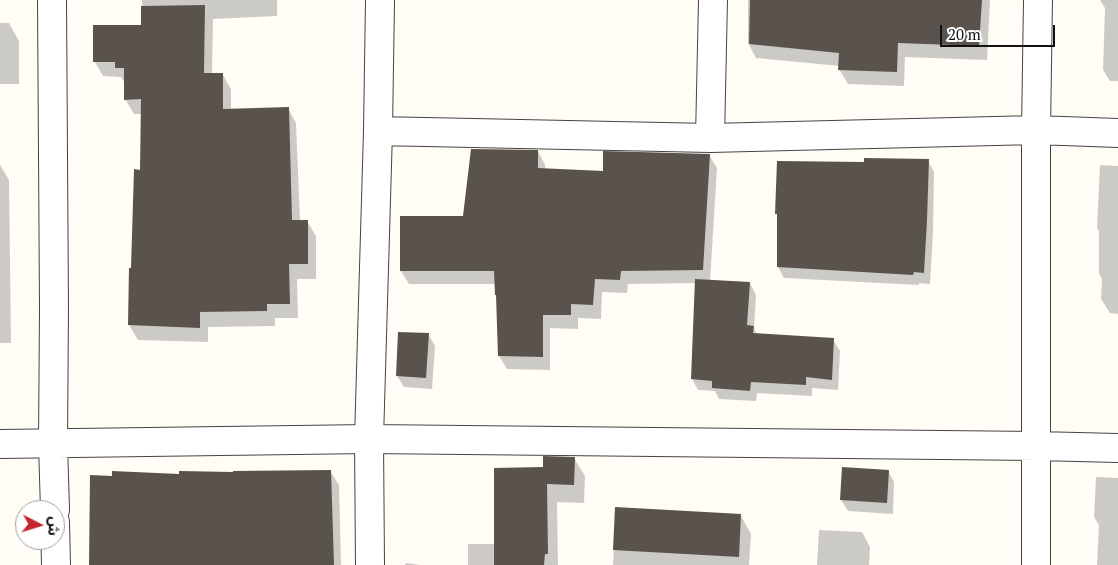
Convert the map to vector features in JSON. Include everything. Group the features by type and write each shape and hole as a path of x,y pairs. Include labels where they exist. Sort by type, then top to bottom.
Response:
{"street":[{"path":"52,0 55,500"},
{"path":"370,565 369,439 380,0"},
{"path":"710,138 713,0"},
{"path":"1036,565 1036,130 1038,0"},
{"path":"378,131 710,138 1036,130 1118,133"},
{"path":"0,444 369,439 1118,448"},
{"path":"56,550 56,565"}],"building":[{"path":"750,0 982,0 979,46 898,43 897,72 838,70 839,53 749,44"},
{"path":"205,5 204,73 223,73 223,109 289,107 292,220 308,220 308,264 289,264 290,304 267,304 267,311 200,312 200,328 128,325 134,169 140,170 141,99 124,100 124,68 115,68 115,62 93,62 93,25 141,25 141,6"},
{"path":"471,149 538,150 538,168 603,171 603,151 710,154 703,270 621,271 620,280 595,279 593,305 571,304 571,315 543,315 543,357 498,356 494,271 400,271 400,216 463,216"},
{"path":"864,158 929,159 924,273 914,272 913,275 777,267 777,214 775,214 777,161 864,162"},
{"path":"695,279 750,282 747,325 754,326 753,333 834,338 832,380 806,377 806,385 751,382 750,391 712,388 712,381 691,379"},
{"path":"398,332 429,333 426,378 396,376"},
{"path":"543,456 575,457 574,485 547,484 548,554 545,554 544,565 494,565 494,468 543,467"},
{"path":"842,467 889,470 887,503 840,500"},
{"path":"331,470 334,565 89,565 90,475 112,476 112,471 179,474 179,471"},
{"path":"615,507 741,514 739,557 613,550"}]}
